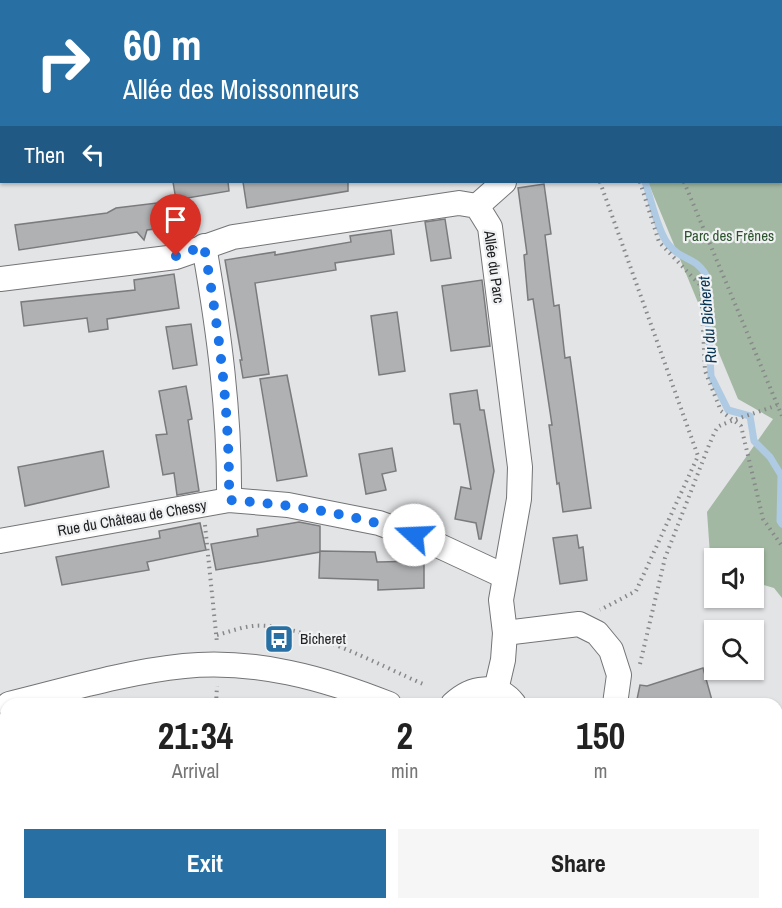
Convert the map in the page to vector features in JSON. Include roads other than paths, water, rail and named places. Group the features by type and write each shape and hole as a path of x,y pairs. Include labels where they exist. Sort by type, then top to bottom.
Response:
{"street":[{"path":"0,279 176,256 206,256 233,237 459,203 477,206 503,183"},
{"name":"Allée du Parc","path":"477,206 490,226 520,467 519,499 501,600 505,633 503,660 505,697"},
{"path":"206,256 224,375 229,437 229,500"},
{"name":"Rue du Château de Chessy","path":"0,541 229,500 288,505 379,523 431,542 504,576"},
{"path":"505,633 573,624 579,624 597,633 611,650 619,675 616,698"},
{"path":"33,698 150,671 217,664 288,672 339,684 374,698"},
{"path":"460,698 479,688 505,697"}],"waterway":[{"name":"Ru du Bicheret","path":"645,183 664,238 673,250 697,264 706,275 711,376 728,410 750,416 754,441 770,457 781,475 780,521 782,524"}],"place":[{"name":"Bicheret","path":"279,639"}],"park label":[{"name":"Parc des Frênes","path":"729,236"}]}
